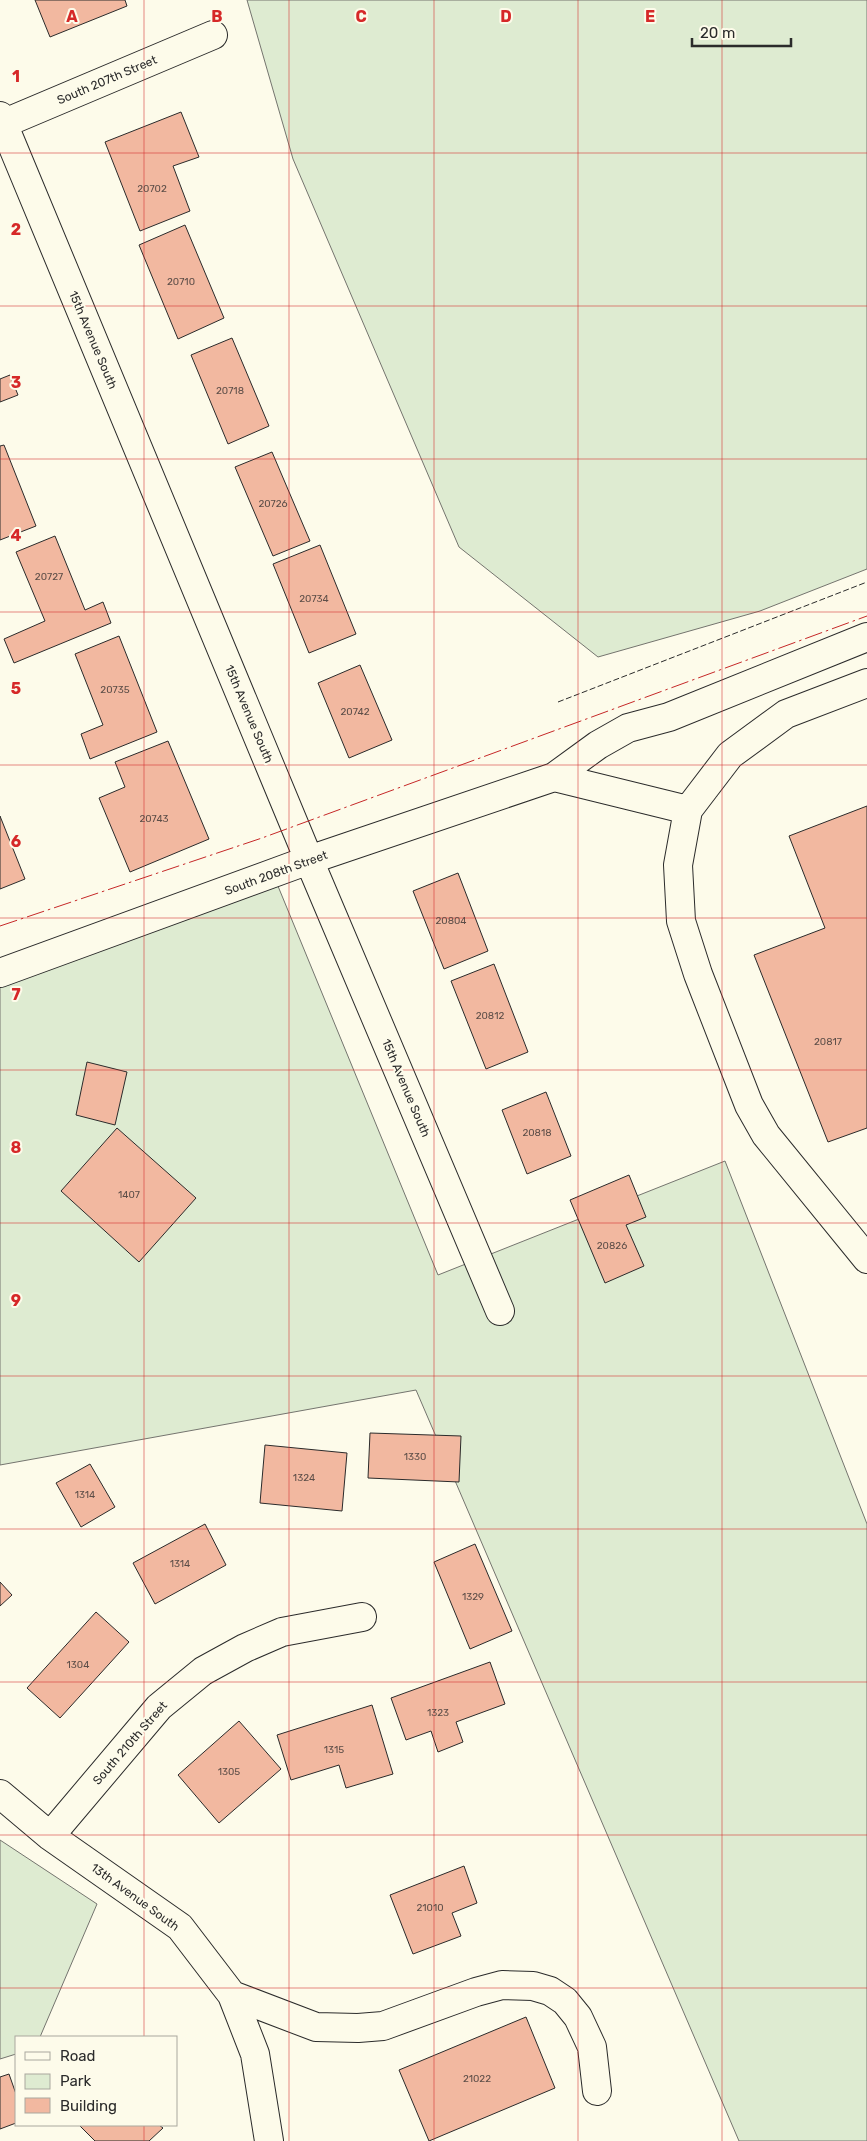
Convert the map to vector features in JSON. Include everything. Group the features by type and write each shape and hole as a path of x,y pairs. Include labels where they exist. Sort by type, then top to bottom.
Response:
{"street":[{"name":"South 207th Street","path":"1,122 213,35"},
{"name":"15th Avenue South","path":"1,122 500,1312"},
{"name":"South 208th Street","path":"0,973 310,860 554,777 598,745 628,728 670,716 867,637"},
{"path":"867,683 786,714 730,755 688,810 678,865 681,921 698,974 749,1105 772,1143 867,1259"},
{"path":"554,777 688,810"},
{"name":"South 210th Street","path":"50,1836 159,1707 203,1670 245,1648 282,1632 362,1617"},
{"name":"13th Avenue South","path":"0,1794 50,1836 180,1927 232,1995 255,2054 269,2141"},
{"path":"232,1995 316,2027 358,2028 383,2026 476,1992 502,1985 533,1986 550,1991 565,2001 578,2017 592,2047 597,2091"}],"green space":[{"path":"247,0 867,0 867,569 760,611 598,657 459,547 293,159"},
{"path":"273,874 438,1275 725,1161 867,1524 867,2141 739,2141 416,1390 0,1465 0,971"},
{"path":"0,1840 97,1904 40,2036 15,2036 15,2054 0,2059"}],"building":[{"path":"35,0 125,0 127,6 50,37"},
{"path":"181,112 199,157 173,166 190,211 140,231 105,142"},
{"path":"185,225 224,318 178,339 139,245"},
{"path":"232,338 269,426 228,444 191,355"},
{"path":"10,375 18,395 0,402 0,379"},
{"path":"4,445 36,526 0,540 0,446"},
{"path":"272,452 310,541 273,556 235,467"},
{"path":"55,536 85,610 103,602 111,623 14,663 4,639 45,621 16,552"},
{"path":"320,545 356,634 309,653 273,564"},
{"path":"119,636 157,732 90,759 81,734 103,725 75,654"},
{"path":"360,665 392,740 349,758 318,683"},
{"path":"168,741 209,839 130,872 99,798 125,787 115,762"},
{"path":"867,806 867,1128 828,1142 754,955 825,928 789,836"},
{"path":"0,816 25,879 0,889"},
{"path":"458,873 488,951 444,969 413,891"},
{"path":"494,964 528,1052 486,1069 451,981"},
{"path":"87,1062 127,1072 115,1125 76,1115"},
{"path":"546,1092 571,1156 527,1174 502,1110"},
{"path":"117,1128 196,1198 139,1262 61,1191"},
{"path":"629,1175 646,1217 626,1225 644,1266 605,1283 570,1200"},
{"path":"370,1433 461,1436 459,1482 368,1478"},
{"path":"265,1445 347,1453 342,1511 260,1503"},
{"path":"90,1464 115,1507 81,1527 56,1483"},
{"path":"205,1524 226,1565 155,1604 133,1563"},
{"path":"475,1544 512,1631 470,1649 434,1562"},
{"path":"0,1582 12,1595 0,1606"},
{"path":"96,1612 129,1642 60,1718 27,1688"},
{"path":"490,1662 505,1704 456,1722 463,1742 438,1752 431,1731 406,1740 391,1698"},
{"path":"372,1705 393,1774 346,1788 339,1765 291,1780 277,1735"},
{"path":"239,1721 281,1769 219,1823 178,1775"},
{"path":"464,1866 477,1903 452,1913 461,1936 413,1954 390,1895"},
{"path":"526,2017 555,2088 429,2141 399,2070"},
{"path":"9,2074 15,2091 15,2123 0,2129 0,2077"},
{"path":"80,2126 160,2126 163,2128 149,2141 95,2141"}],"fence":[{"path":"558,702 867,582"}],"power":[{"path":"0,926 262,838 867,616"}]}
